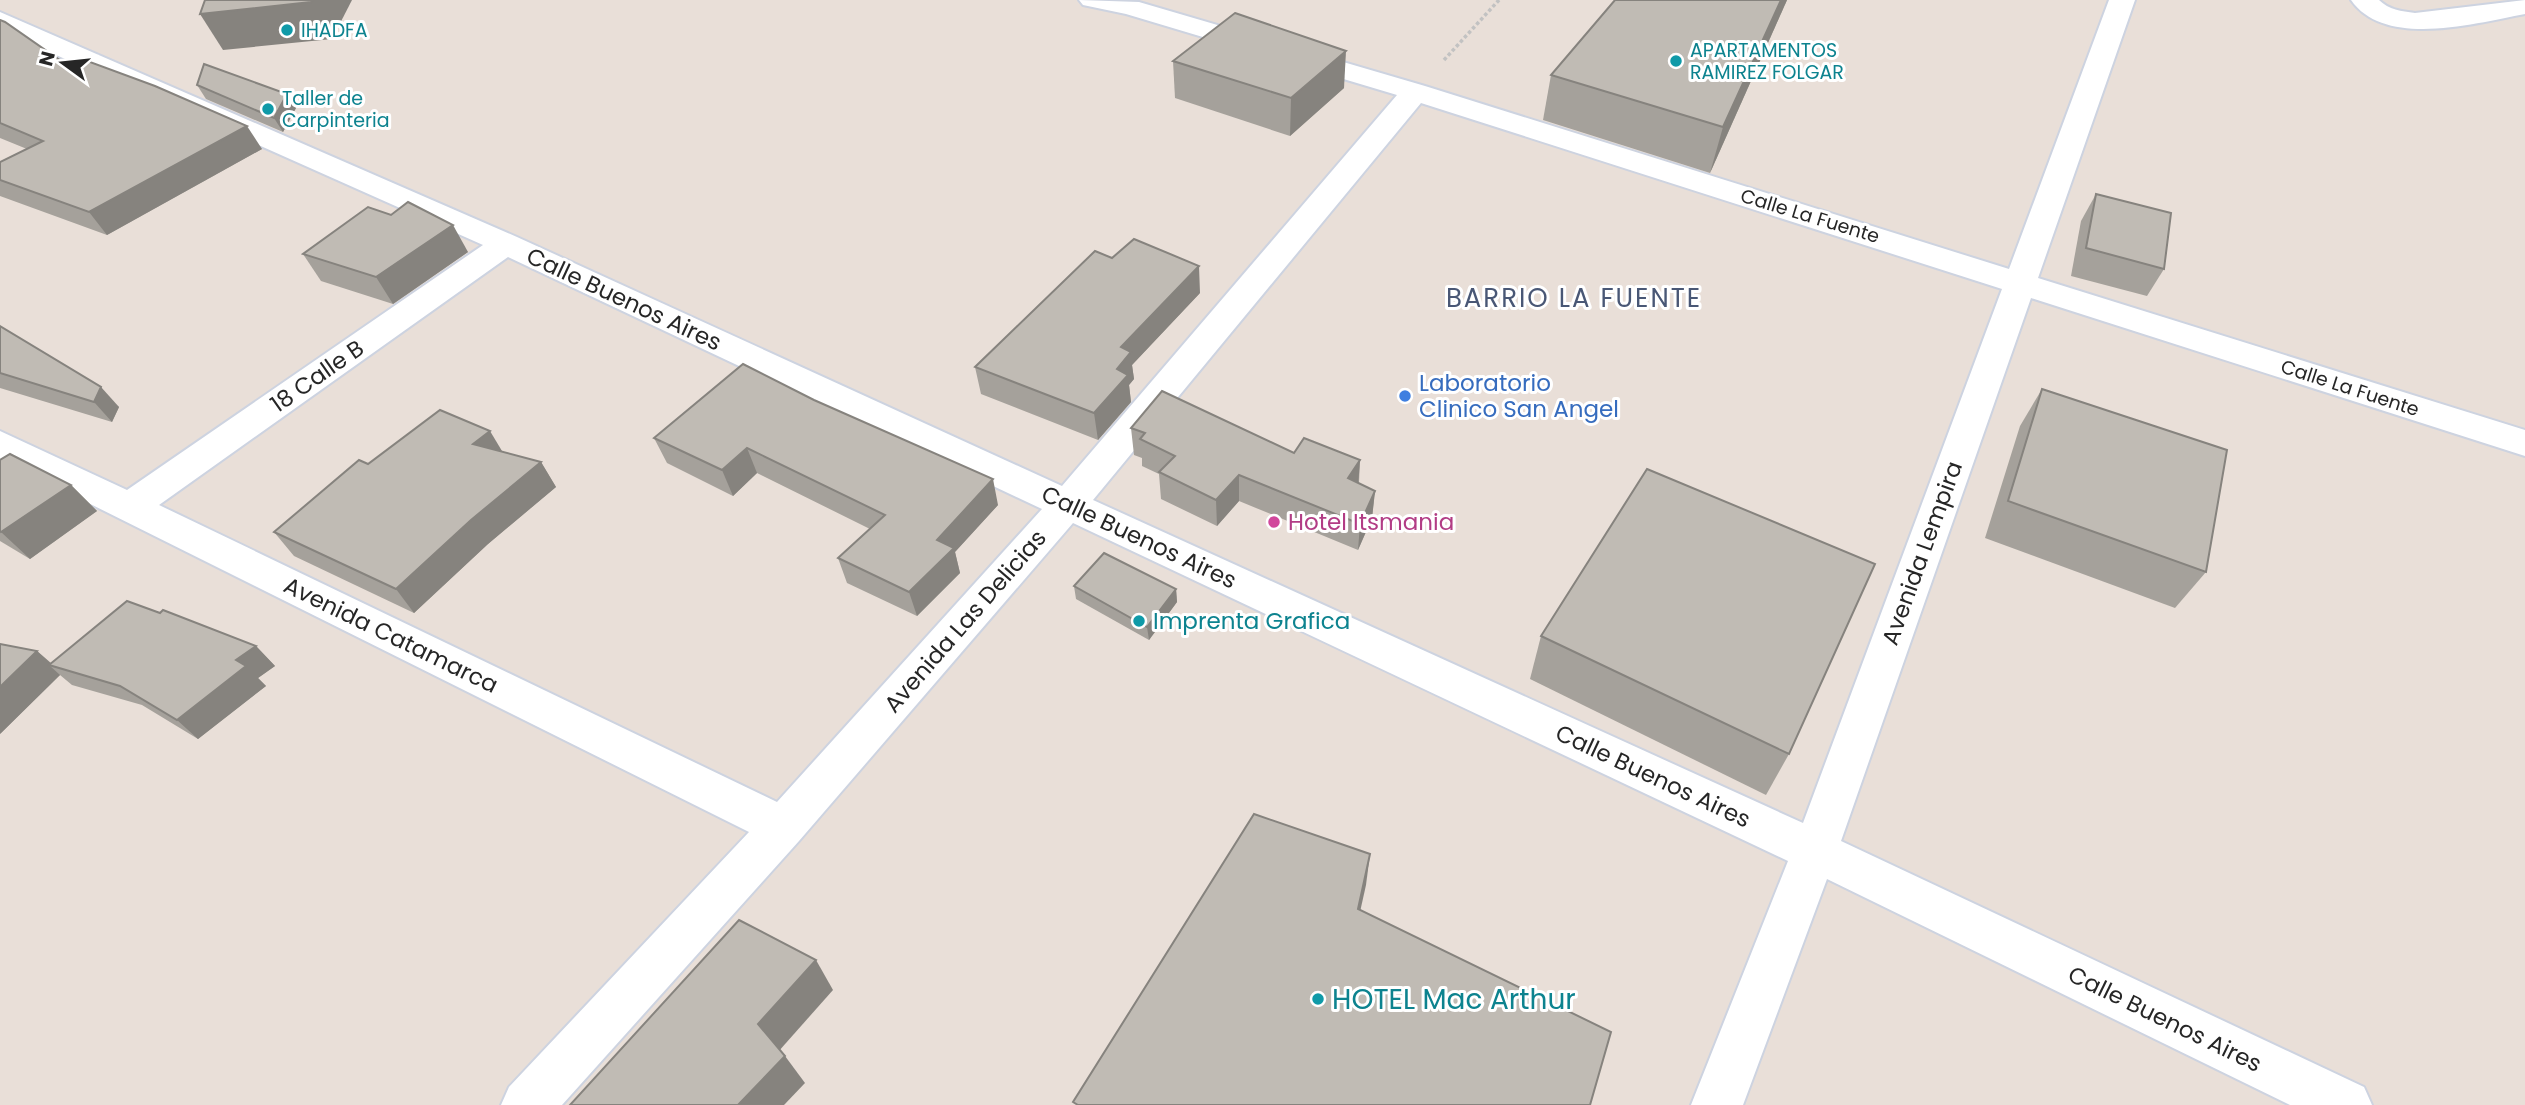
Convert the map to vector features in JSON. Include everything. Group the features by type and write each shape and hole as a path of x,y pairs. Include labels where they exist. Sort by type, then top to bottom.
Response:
{"street":[{"name":"Calle La Fuente","path":"1092,0 1130,6 1415,92 2525,443"},
{"name":"Avenida Lempira","path":"1717,1105 1815,851 2122,0"},
{"path":"2364,0 2370,10 2395,19 2436,20 2525,6"},
{"name":"Calle Buenos Aires","path":"0,20 506,244 1815,851 2346,1105"},
{"name":"Avenida Las Delicias","path":"527,1105 783,827 1068,504 1415,92"},
{"name":"18 Calle B","path":"129,507 506,244"},
{"name":"Avenida Catamarca","path":"0,444 783,827"}],"path":[{"path":"1415,92 1499,0"}],"building":[{"path":"205,0 313,0 200,14"},
{"name":"APARTAMENTOS RAMIREZ FOLGAR","path":"1615,0 1781,0 1723,127 1551,75"},
{"path":"1235,13 1346,51 1291,98 1173,61"},
{"path":"0,20 67,65 82,59 155,86 247,126 89,212 0,180 0,162 43,141 0,123"},
{"path":"204,64 287,94 274,118 197,85"},
{"path":"2096,194 2171,213 2164,269 2086,248"},
{"path":"408,202 453,225 376,277 303,254 368,207 391,215"},
{"path":"1134,239 1199,266 1121,347 1131,352 1117,369 1128,375 1094,413 975,367 1095,251 1112,258"},
{"path":"0,326 101,387 94,402 0,373"},
{"path":"743,364 814,400 993,479 937,540 954,548 909,592 838,558 885,515 747,448 722,470 654,438"},
{"path":"2042,389 2227,450 2206,572 2008,501"},
{"path":"1162,391 1294,453 1304,438 1360,460 1348,478 1375,491 1360,524 1239,475 1216,500 1159,472 1175,456 1140,439 1145,433 1131,428"},
{"path":"440,410 490,431 473,444 541,462 471,520 396,589 274,532 359,460 368,464"},
{"path":"10,454 71,485 1,532 0,460"},
{"path":"1647,469 1875,564 1789,754 1541,636"},
{"name":"Imprenta Grafica","path":"1104,553 1176,589 1147,627 1074,586"},
{"path":"127,601 160,613 163,610 256,646 236,660 246,666 177,720 120,686 49,665"},
{"path":"0,644 37,651 0,687"},
{"name":"HOTEL Mac Arthur","path":"1254,814 1370,854 1358,909 1611,1032 1590,1105 1078,1105 1073,1102"},
{"path":"739,920 816,960 758,1024 785,1056 738,1105 570,1105"}],"place":[{"name":"IHADFA","path":"287,30"},
{"name":"APARTAMENTOS RAMIREZ FOLGAR","path":"1676,61"},
{"name":"Taller de Carpinteria","path":"268,109"},
{"name":"Laboratorio Clinico San Angel","path":"1405,396"},
{"name":"Hotel Itsmania","path":"1274,522"},
{"name":"Imprenta Grafica","path":"1139,621"},
{"name":"HOTEL Mac Arthur","path":"1318,999"}],"district":[{"name":"BARRIO LA FUENTE","path":"1574,298"}]}
